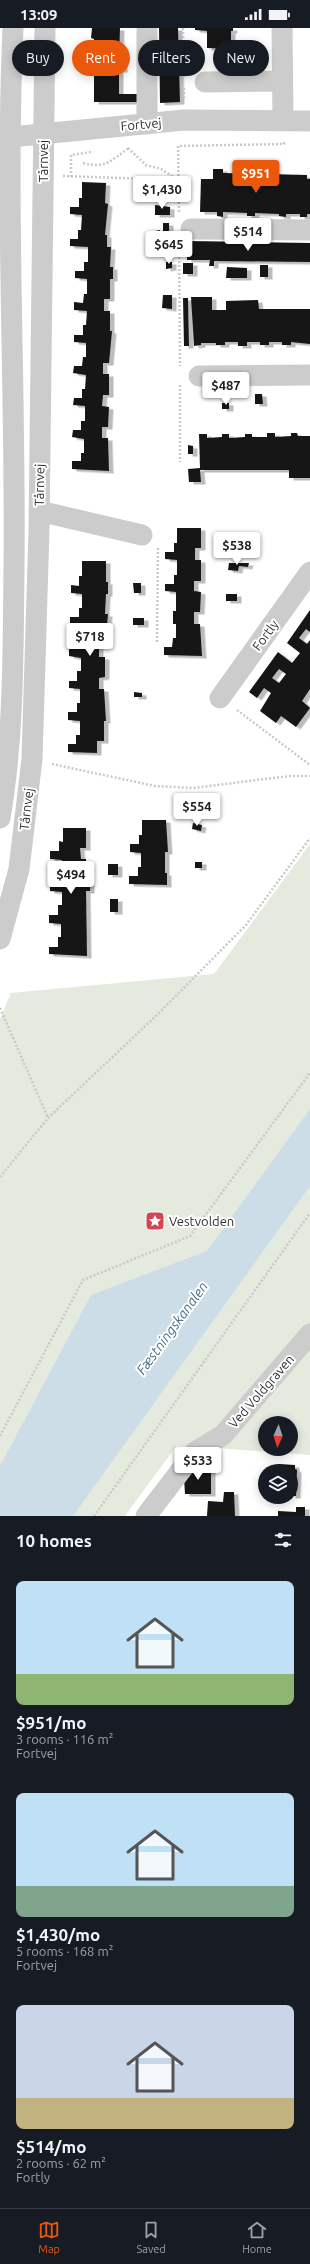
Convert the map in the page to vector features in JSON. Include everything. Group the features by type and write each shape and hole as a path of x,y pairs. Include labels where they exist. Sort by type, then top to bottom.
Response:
{"street":[{"name":"Tårnvej","path":"0,818 7,778 13,685 7,527 5,138 13,28"},
{"name":"Tårnvej","path":"0,939 19,869 32,759 39,511 45,28"},
{"path":"282,28 283,128"},
{"path":"147,31 147,124"},
{"path":"205,82 282,81"},
{"name":"Fortvej","path":"5,138 184,120 283,128 310,121"},
{"path":"183,230 310,230"},
{"path":"199,376 310,375"},
{"path":"39,511 142,535"},
{"name":"Fortly","path":"220,698 310,572"},
{"name":"Ved Voldgraven","path":"146,1516 195,1452 223,1434 310,1334"}],"path":[{"path":"180,368 183,230 178,146 284,144 283,128"},
{"path":"124,145 146,165 161,169 179,180"},
{"path":"71,177 71,155 84,154"},
{"path":"43,171 71,177 179,180"},
{"path":"180,384 180,462"},
{"path":"142,535 147,543 158,543 157,642"},
{"path":"220,698 310,765"},
{"path":"32,759 156,786 193,788 290,776 310,776"},
{"path":"0,1178 48,1118 157,1015 246,925 310,838"},
{"path":"0,1008 48,1118"},
{"path":"0,1436 83,1280 190,1236 310,1073"},
{"path":"94,1516 310,1213"}],"shaded area":[{"name":"Vestvolden","path":"310,844 310,1455 298,1454 298,1416 258,1416 258,1451 177,1445 125,1516 0,1516 0,1019 11,993 214,974"}],"water":[{"name":"Fæstningskanalen","path":"310,1109 310,1186 73,1516 0,1516 0,1466 91,1295 207,1251"}],"building":[{"path":"92,28 120,28 120,40 94,40 91,38"},
{"path":"159,28 178,28 178,40 159,40"},
{"path":"195,28 233,28 233,31 231,31 231,40 213,40 213,48 207,48 207,31 195,30"},
{"path":"94,76 119,76 119,94 144,94 144,102 94,102"},
{"path":"160,76 179,76 180,102 160,103"},
{"path":"213,169 223,169 223,173 307,175 307,179 310,179 310,214 307,214 307,217 300,217 300,214 286,214 286,217 279,216 279,214 255,213 255,216 247,216 247,213 223,212 223,217 217,216 217,212 200,212 201,179 213,179"},
{"path":"82,182 106,183 105,203 108,204 105,235 107,235 107,247 111,247 110,267 113,267 113,279 110,279 110,299 104,299 104,311 110,311 110,331 112,331 109,363 103,363 103,374 109,374 109,395 103,395 102,406 109,407 108,427 102,427 102,438 108,438 109,471 72,469 72,461 81,461 81,453 84,453 84,439 72,437 73,430 81,430 81,421 85,421 85,406 73,405 74,398 82,398 82,389 85,389 86,375 73,373 74,366 82,366 83,357 86,357 86,343 74,342 74,335 83,335 83,325 86,325 87,311 74,310 74,302 83,303 84,294 87,294 87,279 75,278 75,271 84,271 84,262 88,262 88,247 70,246 70,239 78,239 78,230 81,230 82,215 70,214 70,207 79,207 79,198 82,198"},
{"path":"155,205 170,207 170,215 155,215"},
{"path":"163,223 169,223 169,243 163,243"},
{"path":"160,230 160,238 155,239 155,231"},
{"path":"187,241 310,243 310,262 214,261 214,266 209,266 210,260 187,260"},
{"path":"166,262 172,262 172,268 166,269"},
{"path":"183,263 193,263 193,274 183,274"},
{"path":"260,265 268,265 268,277 260,277"},
{"path":"227,267 247,268 247,278 226,278"},
{"path":"163,295 172,295 172,309 162,308"},
{"path":"191,297 212,297 212,310 226,310 226,301 258,300 259,309 310,309 310,344 291,342 291,345 282,345 282,342 269,342 269,345 260,345 260,342 247,342 247,346 238,346 238,342 225,342 225,345 216,345 216,343 201,343 201,345 194,346"},
{"path":"183,298 188,298 189,346 184,346"},
{"path":"255,394 262,394 263,404 255,404"},
{"path":"222,403 229,403 229,409 222,409"},
{"path":"267,433 275,433 275,437 291,436 291,433 297,433 298,436 310,436 310,478 289,478 289,470 200,470 201,482 189,482 188,469 200,468 199,434 207,434 207,438 222,437 222,434 229,434 229,438 245,437 245,434 252,434 252,437 267,437"},
{"path":"188,445 193,446 193,454 188,454"},
{"path":"177,528 201,528 201,548 195,548 195,560 201,560 201,581 194,581 194,591 201,592 200,612 194,612 194,624 200,624 202,656 164,655 164,647 172,647 173,638 176,638 176,624 173,624 173,611 176,611 176,592 165,591 165,584 174,584 174,575 177,575 177,560 165,559 165,552 174,552 174,543 177,543"},
{"path":"82,561 106,561 106,582 108,582 105,614 108,614 105,646 99,645 99,657 105,657 105,677 99,678 99,689 104,689 106,721 104,721 104,741 97,741 97,753 68,752 68,744 76,744 76,735 80,735 80,721 68,720 68,712 77,712 77,703 80,703 80,689 69,688 69,681 77,681 77,671 81,671 81,658 69,656 69,649 78,649 78,639 81,639 81,625 70,624 70,617 79,617 79,608 82,608 82,594 71,593 71,585 79,586 79,576 82,576"},
{"path":"229,563 249,563 248,567 239,566 238,571 228,570"},
{"path":"133,583 141,583 141,593 134,593"},
{"path":"226,594 237,594 237,601 226,601"},
{"path":"310,610 310,632 306,629 299,638 307,644 310,640 310,689 302,701 310,708 296,727 281,716 276,723 260,711 271,693 264,688 257,698 249,692 278,652 292,663 300,653 287,643","holes":["279,669 286,674 279,683 272,678"]},
{"path":"133,618 144,618 144,625 133,625"},
{"path":"134,692 142,693 142,697 134,697"},
{"path":"142,820 166,820 168,852 165,852 165,873 167,873 167,885 129,884 129,876 138,876 138,867 141,867 141,853 130,852 130,844 139,844 139,835 142,835"},
{"path":"193,823 202,825 201,831 192,829"},
{"path":"63,828 86,828 86,848 80,848 81,859 86,859 86,880 80,880 80,882 90,882 90,891 86,891 87,956 49,954 49,947 58,947 58,937 61,937 61,924 49,923 49,915 58,915 58,905 62,905 62,892 50,891 50,883 59,883 59,874 62,874 62,860 50,859 50,851 59,851 59,841 63,842"},
{"path":"195,862 202,862 202,868 195,868"},
{"path":"108,864 118,864 118,875 108,875"},
{"path":"110,899 118,899 118,912 110,912"},
{"path":"198,1461 198,1470 211,1469 211,1494 185,1494 184,1478"},
{"path":"224,1492 234,1492 235,1516 207,1516 208,1501 223,1502"},
{"path":"296,1507 305,1507 305,1516 278,1516 278,1511 296,1512"}],"place":[{"name":"Vestvolden","path":"155,1221"}]}
